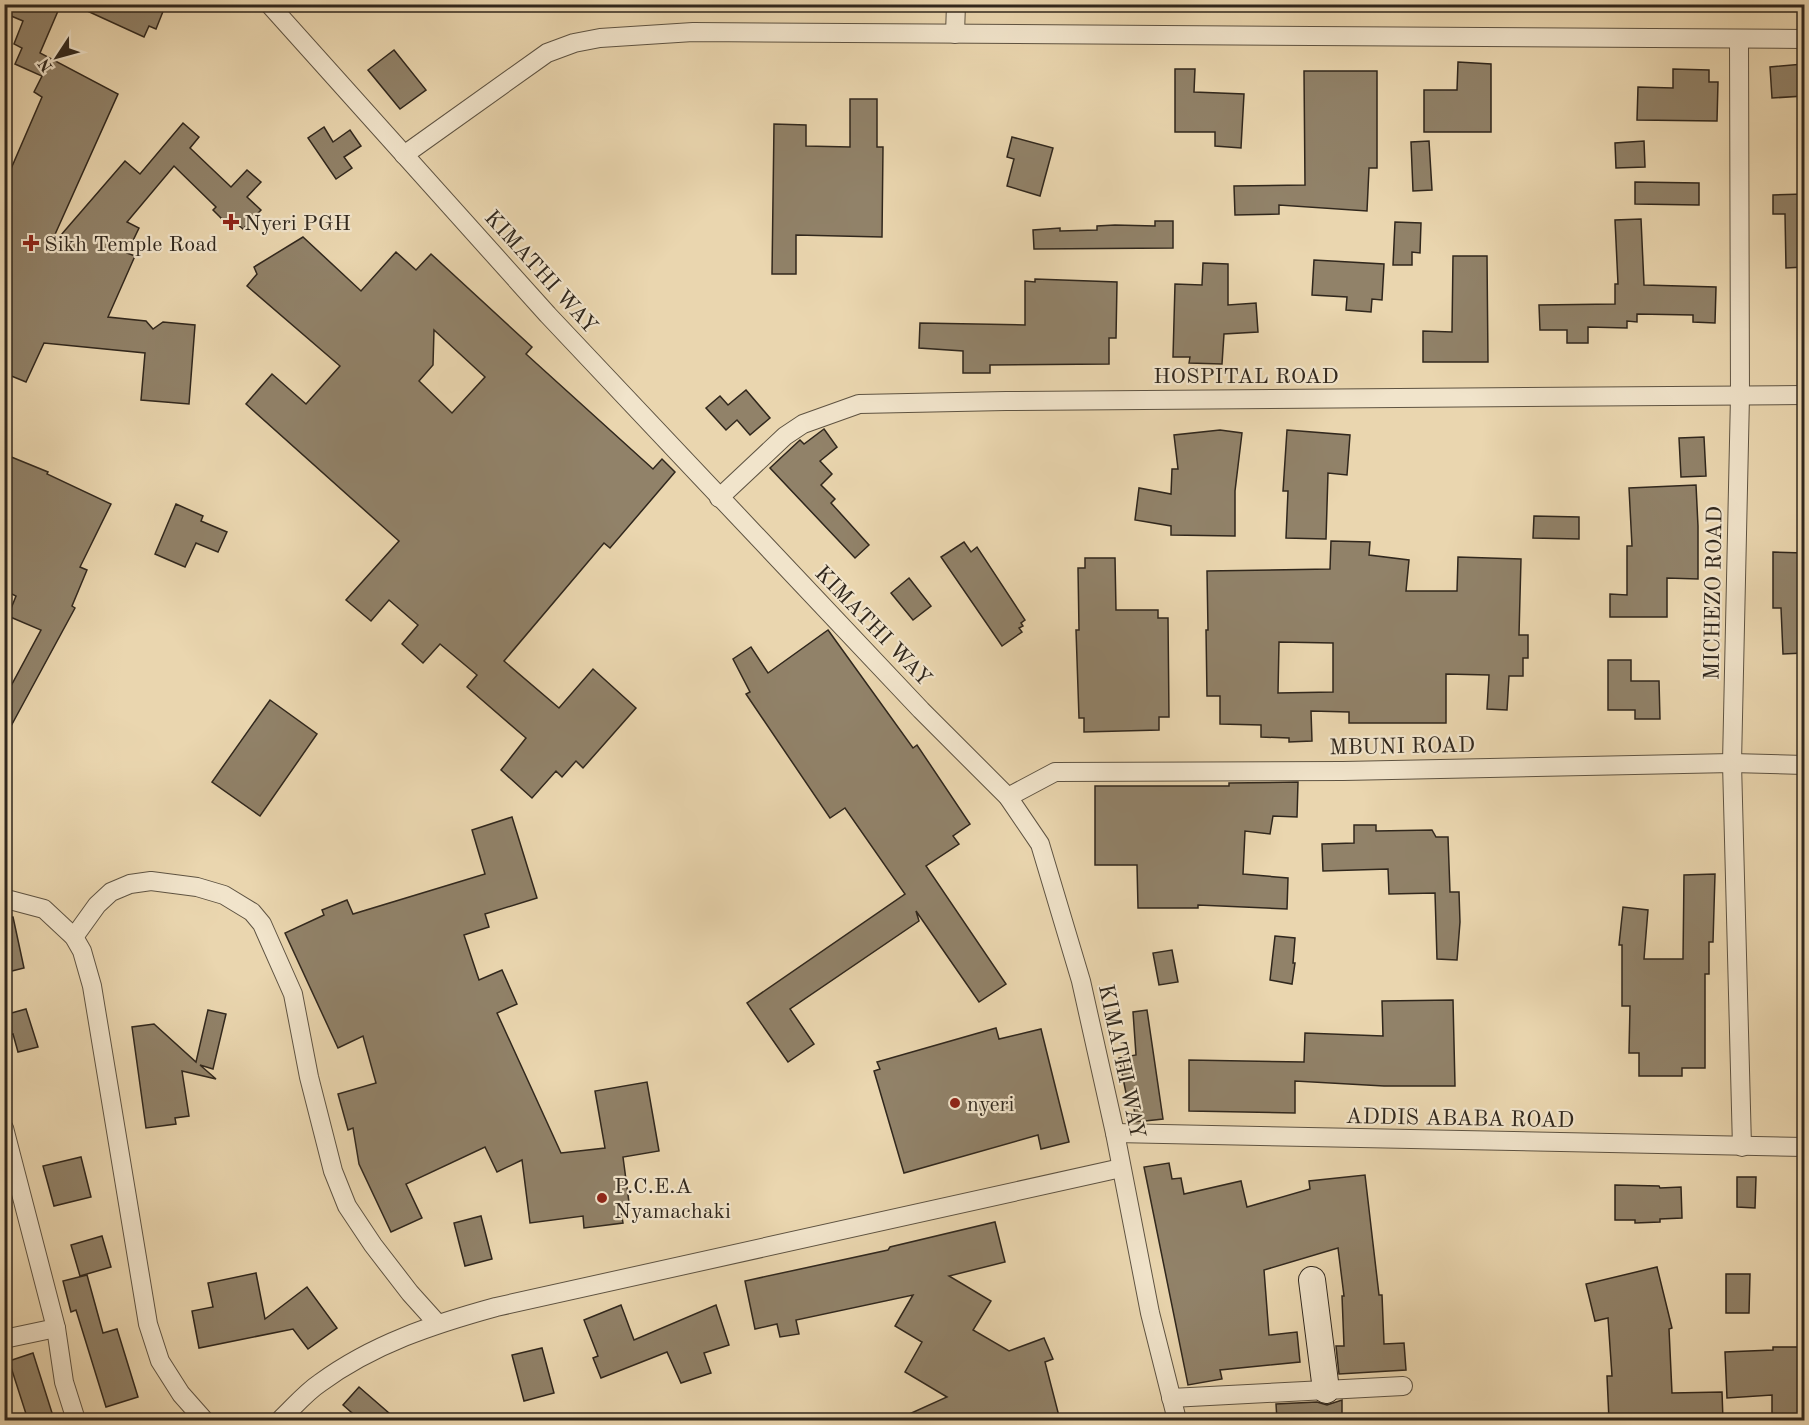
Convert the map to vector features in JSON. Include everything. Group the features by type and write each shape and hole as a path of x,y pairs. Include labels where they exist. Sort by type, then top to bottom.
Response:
{"street":[{"name":"KIMATHI WAY","path":"269,4 548,315 921,710 1008,797 1040,844 1081,981 1115,1133 1150,1312 1177,1420"},
{"path":"955,34 956,4"},
{"path":"404,155 547,53 574,43 600,38 693,32 1804,39"},
{"name":"MICHEZO ROAD","path":"1739,40 1740,396 1732,763 1742,1147"},
{"name":"HOSPITAL ROAD","path":"719,498 785,436 803,424 859,404 1006,400 1804,395"},
{"name":"MBUNI ROAD","path":"1008,797 1055,771 1355,771 1732,763 1804,765"},
{"path":"74,937 97,905 111,892 130,884 151,881 196,887 224,895 252,912 267,934 293,994 309,1077 333,1171 347,1206 373,1245 410,1293 437,1323"},
{"path":"4,901 10,900 44,909 74,937 82,951 92,986 148,1323 160,1360 181,1394 204,1420"},
{"path":"4,1128 56,1328 64,1382 76,1420"},
{"name":"ADDIS ABABA ROAD","path":"1115,1133 1804,1147"},
{"path":"280,1420 319,1383 393,1341 437,1323 496,1307 1121,1168"},
{"path":"1312,1280 1326,1390"},
{"path":"4,1339 56,1328"},
{"path":"1171,1398 1403,1386"}],"building":[{"path":"4,4 61,4 40,53 118,94 48,250 125,161 140,174 183,123 199,137 190,148 231,187 247,170 261,182 247,197 261,210 243,229 236,223 231,228 213,210 216,207 174,166 127,222 139,228 127,253 135,256 108,317 146,321 153,329 163,322 195,325 189,404 141,400 145,353 44,343 26,382 4,373 4,185 42,97 34,92 42,76 15,64 22,48 14,44 23,21 4,13"},
{"path":"72,4 153,4 164,9 156,29 149,26 144,37"},
{"path":"394,50 426,90 400,109 368,70"},
{"path":"1458,62 1491,64 1491,132 1424,132 1424,90 1457,90"},
{"path":"1803,64 1804,96 1772,98 1770,67"},
{"path":"1175,69 1195,69 1194,92 1244,94 1241,148 1215,146 1215,132 1175,132"},
{"path":"1673,69 1709,70 1709,82 1718,82 1717,121 1637,120 1638,87 1673,88"},
{"path":"1304,71 1377,71 1377,168 1369,168 1367,211 1279,205 1279,214 1235,215 1234,186 1305,185"},
{"path":"850,99 877,99 877,147 883,147 882,237 796,235 796,274 772,274 774,124 806,125 806,146 850,147"},
{"path":"324,127 333,142 350,130 361,146 344,157 352,168 336,179 308,138"},
{"path":"1012,137 1053,148 1040,196 1007,186 1014,159 1007,157"},
{"path":"1429,141 1432,190 1413,191 1411,142"},
{"path":"1644,141 1645,167 1616,168 1615,143"},
{"path":"1635,182 1699,183 1699,205 1635,204"},
{"path":"1804,194 1804,267 1786,268 1785,214 1773,214 1773,195"},
{"path":"1641,219 1644,285 1716,287 1715,323 1693,322 1693,315 1637,314 1637,322 1627,321 1627,328 1588,327 1588,343 1567,343 1567,330 1540,330 1539,305 1615,304 1615,284 1618,284 1615,220"},
{"path":"1155,221 1173,221 1173,248 1034,249 1033,230 1060,228 1060,231 1097,230 1097,226 1115,225 1155,226"},
{"path":"1395,222 1421,223 1420,253 1412,252 1412,265 1393,265"},
{"path":"303,237 361,291 396,252 416,270 431,254 532,347 526,354 653,469 662,459 675,472 610,548 604,543 504,661 559,708 593,669 636,708 583,768 576,761 562,777 556,771 532,798 501,770 526,738 467,687 477,675 440,644 423,663 402,644 418,625 389,600 371,621 346,600 399,541 246,404 272,374 306,404 340,366 247,286 257,274 254,267","holes":["434,330 485,377 452,413 419,381 433,365"]},
{"path":"1453,256 1487,256 1488,362 1423,362 1423,331 1452,332"},
{"path":"1314,260 1384,264 1382,300 1372,299 1371,312 1346,310 1347,297 1312,295"},
{"path":"1203,263 1228,264 1228,305 1256,303 1258,332 1224,334 1222,364 1189,363 1190,357 1173,357 1175,284 1202,285"},
{"path":"1035,279 1117,282 1116,338 1109,338 1109,364 990,365 990,373 963,373 963,351 919,348 920,323 1025,325 1025,281 1035,282"},
{"path":"746,390 770,418 750,435 737,420 726,430 706,408 720,396 728,405"},
{"path":"824,429 837,447 820,461 832,474 821,485 835,499 831,503 869,545 855,558 770,468 800,440 804,444"},
{"path":"1220,430 1242,433 1235,491 1235,536 1171,535 1171,526 1135,520 1139,488 1171,494 1172,469 1178,469 1174,435"},
{"path":"1287,430 1350,435 1347,475 1328,473 1326,539 1286,538 1288,491 1283,491"},
{"path":"1704,437 1706,476 1681,477 1679,438"},
{"path":"4,454 48,472 47,474 111,504 80,567 87,570 72,606 75,608 4,739 4,699 41,630 8,616 16,596 4,590"},
{"path":"1696,485 1698,579 1667,578 1667,617 1610,617 1610,594 1627,595 1627,546 1632,546 1629,488"},
{"path":"176,504 203,516 201,521 227,532 218,552 196,543 185,567 155,554"},
{"path":"1534,516 1579,517 1579,539 1533,538"},
{"path":"1331,541 1370,542 1369,555 1409,560 1406,591 1457,591 1458,557 1521,559 1519,635 1528,635 1528,658 1523,658 1523,676 1509,676 1507,710 1487,709 1489,675 1446,674 1446,723 1349,723 1349,712 1311,711 1312,741 1289,742 1289,738 1261,737 1261,725 1220,724 1220,696 1207,696 1207,571 1330,569","holes":["1279,642 1333,643 1333,692 1278,693"]},
{"path":"964,542 971,552 977,547 1025,620 1021,623 1023,626 1019,628 1022,632 1002,646 941,557"},
{"path":"1773,552 1804,553 1804,653 1783,654 1781,608 1773,608"},
{"path":"1085,558 1115,558 1116,610 1158,610 1158,618 1168,618 1169,717 1159,717 1159,730 1084,732 1084,718 1079,718 1076,630 1079,630 1078,568 1085,568"},
{"path":"909,578 931,606 913,620 891,593"},
{"path":"828,630 913,748 917,745 970,824 953,836 959,844 926,866 1006,984 979,1002 916,911 919,921 790,1009 814,1044 788,1062 747,1003 905,894 845,808 830,818 746,694 750,692 733,659 751,647 768,673"},
{"path":"1608,660 1631,660 1631,681 1659,681 1660,719 1635,719 1635,710 1608,710"},
{"path":"270,700 317,734 260,816 212,782"},
{"path":"1298,782 1297,817 1273,816 1270,834 1245,831 1243,874 1288,878 1287,909 1198,905 1198,908 1138,908 1137,865 1095,865 1095,786 1229,786 1229,783"},
{"path":"512,817 537,898 485,914 489,927 464,935 479,980 502,970 517,1004 497,1013 561,1153 605,1148 595,1091 647,1082 659,1151 623,1157 630,1210 621,1211 623,1223 584,1228 583,1216 530,1223 522,1160 497,1172 485,1147 406,1184 422,1218 391,1232 359,1164 353,1128 348,1130 338,1094 376,1083 363,1036 338,1048 285,933 324,915 322,910 347,900 353,914 485,874 472,830"},
{"path":"1354,825 1376,825 1376,831 1432,830 1436,837 1448,837 1450,892 1459,892 1460,922 1457,960 1437,959 1435,893 1389,894 1388,869 1323,871 1322,844 1354,843"},
{"path":"1715,874 1713,942 1709,942 1709,974 1705,974 1705,1068 1682,1068 1682,1076 1639,1076 1639,1053 1629,1053 1630,1006 1622,1006 1622,945 1619,945 1623,907 1648,910 1644,959 1683,959 1684,875"},
{"path":"13,917 24,968 4,973 4,918"},
{"path":"1275,936 1295,938 1292,984 1270,980"},
{"path":"1172,950 1178,982 1159,985 1153,953"},
{"path":"1453,1000 1455,1086 1384,1086 1295,1081 1295,1113 1189,1111 1189,1060 1304,1062 1305,1033 1383,1036 1382,1001"},
{"path":"26,1009 38,1047 18,1052 13,1034 4,1037 4,1015"},
{"path":"208,1010 226,1014 213,1069 200,1065 216,1079 182,1071 189,1116 175,1118 176,1124 146,1128 132,1027 154,1024 196,1062"},
{"path":"1147,1010 1163,1119 1136,1122 1133,1102 1128,1103 1119,1058 1136,1055 1133,1012"},
{"name":"nyeri","path":"996,1028 999,1039 1041,1029 1069,1142 1041,1149 1038,1135 904,1173 874,1071 880,1069 877,1062"},
{"path":"81,1157 91,1197 54,1206 43,1166"},
{"path":"1169,1163 1172,1179 1181,1178 1184,1194 1241,1181 1247,1207 1310,1189 1309,1181 1365,1175 1379,1295 1382,1295 1384,1344 1404,1343 1406,1370 1339,1374 1336,1346 1344,1346 1342,1296 1344,1296 1338,1248 1264,1270 1269,1335 1297,1332 1300,1362 1220,1370 1222,1379 1188,1385 1144,1167"},
{"path":"1737,1177 1756,1177 1755,1208 1737,1207"},
{"path":"1615,1185 1681,1187 1682,1218 1635,1223 1635,1220 1615,1220"},
{"path":"481,1216 492,1259 465,1266 454,1223"},
{"path":"995,1222 1005,1262 949,1276 991,1301 973,1330 1009,1351 1044,1338 1053,1359 1045,1362 1060,1420 896,1420 947,1397 905,1372 922,1342 895,1326 913,1295 796,1320 799,1334 780,1337 777,1324 755,1329 745,1281 888,1250 890,1247"},
{"path":"102,1236 111,1267 80,1276 71,1245"},
{"path":"1657,1267 1672,1328 1669,1329 1672,1393 1722,1392 1723,1420 1609,1420 1607,1376 1612,1376 1608,1318 1595,1321 1586,1284"},
{"path":"256,1273 265,1319 307,1287 337,1328 308,1349 293,1329 199,1348 192,1311 213,1307 208,1283"},
{"path":"1726,1274 1750,1274 1749,1313 1726,1313"},
{"path":"87,1275 103,1333 117,1329 138,1397 106,1407 76,1310 71,1312 63,1281"},
{"path":"621,1305 634,1340 716,1305 729,1345 704,1353 711,1373 681,1383 667,1352 601,1378 593,1358 598,1356 584,1320"},
{"path":"1773,1347 1804,1347 1804,1419 1772,1418 1772,1395 1727,1398 1725,1352 1773,1350"},
{"path":"542,1348 554,1393 524,1401 512,1355"},
{"path":"33,1353 53,1416 40,1420 28,1420 9,1361"},
{"path":"359,1387 397,1420 360,1420 343,1405"},
{"path":"1342,1400 1342,1420 1277,1420 1276,1404 1317,1402 1327,1405"}],"place":[{"name":"Nyeri PGH","path":"231,222"},
{"name":"Sikh Temple Road","path":"31,243"},
{"name":"nyeri","path":"955,1103"},
{"name":"P.C.E.A Nyamachaki","path":"602,1198"}]}
